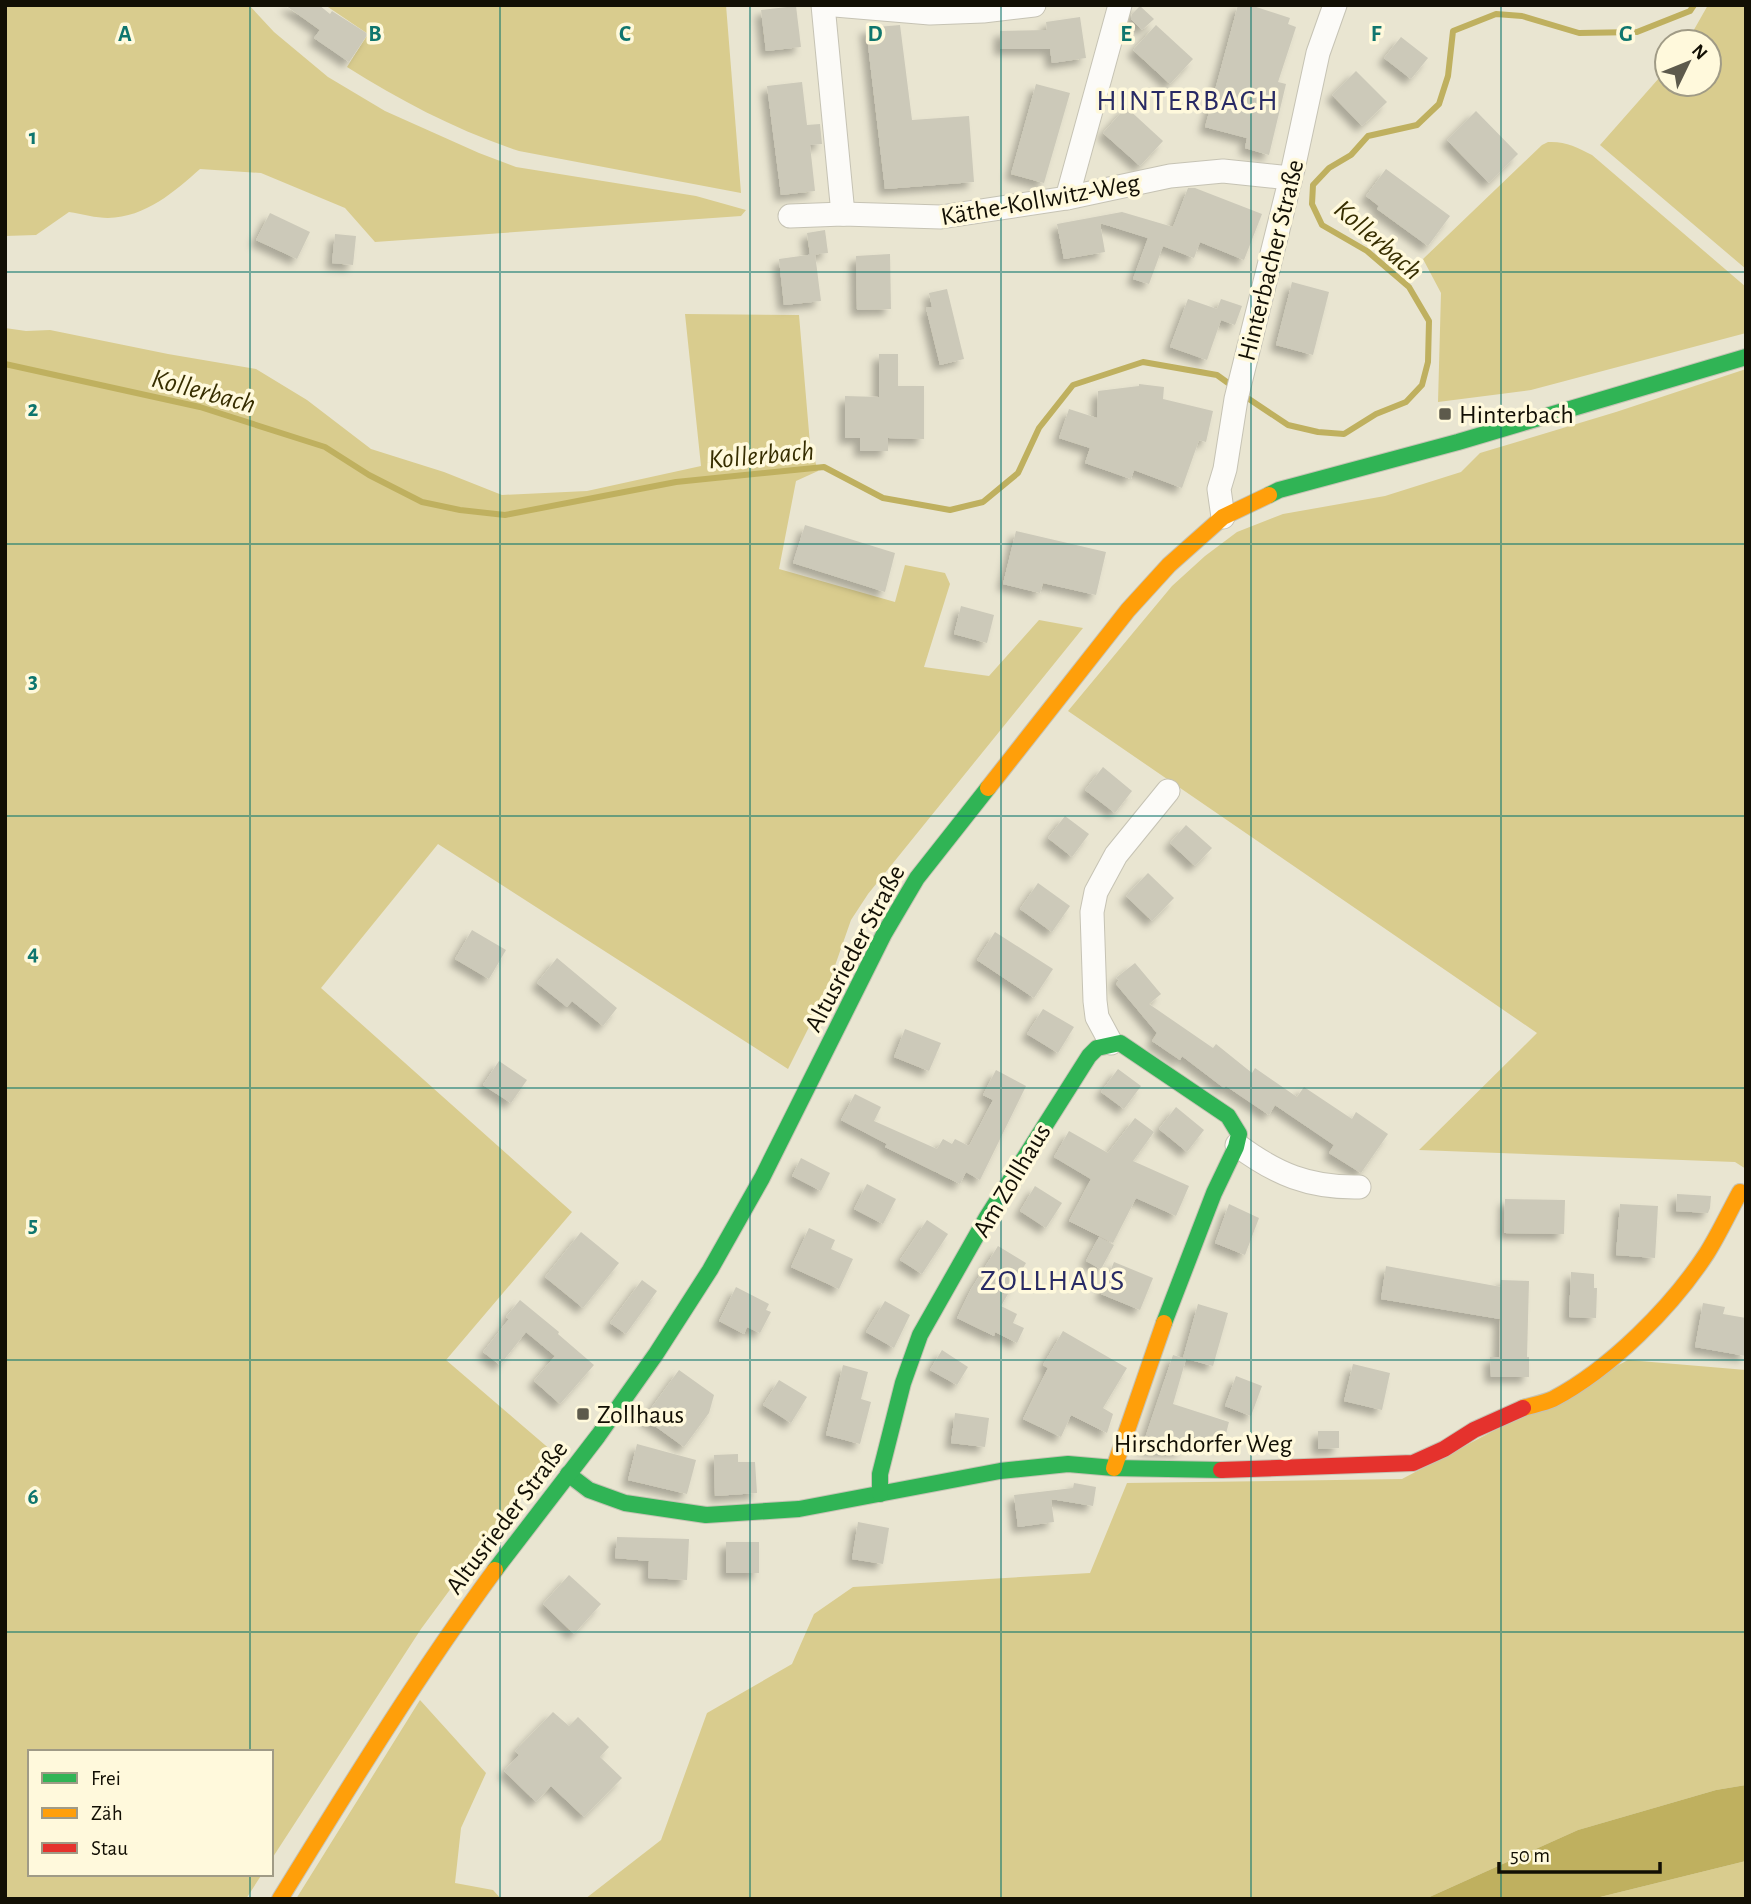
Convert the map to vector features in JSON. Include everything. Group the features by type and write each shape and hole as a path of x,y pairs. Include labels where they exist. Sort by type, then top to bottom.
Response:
{"street":[{"path":"823,5 843,214"},
{"path":"835,5 930,13 1034,5"},
{"path":"1067,198 1120,5"},
{"name":"Hinterbacher Straße","path":"1223,517 1219,489 1225,469 1236,399 1318,52 1335,5"},
{"name":"Käthe-Kollwitz-Weg","path":"790,216 843,214 941,217 1067,198 1170,176 1223,172 1290,178"},
{"name":"Altusrieder Straße","path":"280,1899 442,1642 598,1436 656,1354 710,1270 762,1178 884,934 917,878 1128,610 1169,565 1223,517 1279,490 1434,449 1746,357"},
{"path":"1114,1468 1186,1261 1237,1145 1239,1134 1228,1116 1131,1049 1119,1043 1111,1044 1097,1017 1092,912 1096,892 1116,855 1168,791"},
{"name":"Am Zollhaus","path":"880,1494 880,1474 899,1396 920,1335 987,1217 1088,1056 1097,1048 1111,1044"},
{"path":"1237,1145 1263,1165 1303,1182 1333,1187 1359,1187"},
{"name":"Hirschdorfer Weg","path":"568,1474 589,1490 625,1503 706,1515 799,1509 1000,1471 1068,1464 1114,1468 1246,1469 1413,1463 1512,1411 1551,1400 1596,1372 1623,1350 1677,1292 1707,1254 1740,1192"}],"shaded area":[{"path":"5,5 249,5 274,32 328,77 385,111 479,153 516,167 696,196 746,210 741,216 375,242 345,208 261,173 200,169 158,202 135,213 108,218 69,212 36,235 5,236"},
{"path":"325,5 726,5 741,193 519,151 452,125 347,67 368,34"},
{"path":"1708,5 1746,5 1746,269 1600,145 1653,85 1653,98 1723,98 1723,28 1695,28"},
{"path":"1548,142 1571,145 1592,155 1746,287 1746,333 1531,390 1438,402 1441,293 1423,259"},
{"path":"685,314 799,315 810,444 818,471 796,481 779,569 895,602 905,565 945,573 950,584 924,667 989,676 1039,620 1083,628 868,894 851,920 824,997 788,1069 438,844 321,988 572,1212 446,1360 552,1451 421,1629 273,1857 273,1750 28,1750 28,1876 261,1876 246,1899 5,1899 5,328 50,330 256,369 307,400 371,449 444,472 502,495 587,491 701,466"},
{"path":"1746,369 1746,1169 1735,1162 1419,1150 1537,1033 1068,711 1172,586 1237,532 1283,514 1385,496 1461,472 1480,453"},
{"path":"1628,1360 1746,1370 1746,1785 1716,1790 1578,1830 1425,1899 585,1899 661,1840 707,1713 792,1664 814,1614 853,1587 1090,1573 1127,1483 1402,1479"},
{"path":"420,1700 486,1773 461,1828 455,1883 493,1890 501,1899 296,1899"},
{"path":"1746,1785 1746,1861 1592,1899 1425,1899 1578,1830 1716,1790"},
{"path":"1746,1861 1746,1899 1592,1899"}],"building":[{"path":"285,5 319,5 330,14 332,11 368,34 349,62 314,38 320,30"},
{"path":"1238,5 1250,5 1290,18 1288,24 1296,27 1278,82 1286,84 1269,155 1245,148 1247,138 1205,127"},
{"path":"796,6 801,47 766,51 761,10"},
{"path":"1140,6 1154,19 1142,30 1131,19"},
{"path":"1080,17 1086,58 1052,63 1050,49 1000,49 1000,31 1047,30 1046,22"},
{"path":"900,25 912,120 969,116 974,182 885,189 866,28"},
{"path":"1156,25 1193,59 1170,84 1133,50"},
{"path":"1401,37 1428,58 1411,79 1384,58"},
{"path":"1356,71 1387,102 1362,126 1332,95"},
{"path":"802,82 807,125 820,124 822,144 810,145 815,191 781,195 767,86"},
{"path":"1036,84 1070,93 1044,183 1011,174"},
{"path":"1126,107 1163,141 1140,166 1103,133"},
{"path":"1476,111 1518,154 1489,183 1447,140"},
{"path":"1386,169 1450,216 1428,246 1377,209 1379,206 1366,196"},
{"path":"1188,188 1195,188 1262,214 1244,260 1200,242 1194,258 1163,246 1149,284 1133,279 1148,238 1100,223 1105,252 1064,259 1057,224 1122,212 1173,227"},
{"path":"270,213 310,232 297,259 256,240"},
{"path":"825,230 828,253 810,255 807,233"},
{"path":"335,234 356,236 353,265 332,263"},
{"path":"815,254 821,301 784,305 779,259"},
{"path":"890,254 891,309 857,310 856,256"},
{"path":"1292,282 1329,292 1313,355 1276,345"},
{"path":"947,289 964,359 940,365 926,308 932,307 929,293"},
{"path":"1188,299 1217,309 1221,299 1242,306 1235,325 1221,320 1207,360 1170,347"},
{"path":"879,354 898,354 898,386 924,386 924,439 888,438 888,451 860,451 860,438 845,438 845,396 879,397"},
{"path":"1139,384 1164,387 1163,399 1213,411 1206,442 1199,440 1182,488 1134,470 1131,479 1085,463 1090,448 1059,438 1069,409 1097,418 1098,391"},
{"path":"805,525 895,553 885,592 793,563"},
{"path":"1016,531 1106,552 1096,595 1043,583 1040,593 1003,584"},
{"path":"961,606 994,615 987,643 954,634"},
{"path":"1103,767 1132,791 1115,813 1085,790"},
{"path":"1065,816 1089,834 1072,857 1048,838"},
{"path":"1186,825 1212,848 1195,866 1170,843"},
{"path":"1148,873 1174,898 1152,921 1126,896"},
{"path":"1038,883 1070,906 1052,932 1020,909"},
{"path":"472,930 506,950 489,979 455,959"},
{"path":"995,932 1053,969 1034,998 977,960"},
{"path":"557,958 617,1008 603,1026 572,1001 567,1007 537,983"},
{"path":"1135,963 1161,994 1149,1004 1213,1048 1216,1044 1252,1073 1255,1068 1297,1097 1304,1087 1352,1119 1356,1112 1388,1134 1361,1173 1329,1153 1334,1145 1275,1105 1269,1115 1226,1086 1224,1088 1182,1056 1180,1060 1152,1041 1157,1033 1116,984 1119,980 1116,978"},
{"path":"1043,1009 1074,1027 1058,1053 1027,1034"},
{"path":"905,1029 941,1043 929,1071 894,1057"},
{"path":"499,1061 527,1080 511,1103 483,1085"},
{"path":"1118,1069 1141,1086 1124,1109 1101,1092"},
{"path":"996,1070 1026,1086 980,1180 966,1172 960,1184 885,1147 887,1144 841,1120 855,1094 881,1107 874,1121 937,1149 943,1139 952,1144 955,1139 969,1146 993,1100 983,1095"},
{"path":"1176,1107 1204,1130 1187,1152 1159,1129"},
{"path":"1135,1118 1154,1132 1133,1161 1189,1186 1176,1216 1136,1198 1113,1243 1069,1221 1091,1179 1054,1157 1069,1131 1108,1153"},
{"path":"801,1158 830,1173 821,1191 792,1176"},
{"path":"867,1184 896,1199 883,1224 854,1209"},
{"path":"1035,1186 1062,1203 1046,1228 1020,1211"},
{"path":"1677,1194 1711,1196 1708,1213 1676,1211"},
{"path":"1505,1199 1565,1200 1564,1234 1504,1233"},
{"path":"1229,1204 1259,1218 1245,1255 1215,1243"},
{"path":"1620,1204 1658,1206 1655,1258 1616,1255"},
{"path":"927,1220 948,1234 922,1274 900,1260"},
{"path":"809,1228 835,1240 831,1249 853,1259 839,1289 791,1267"},
{"path":"581,1232 619,1263 583,1308 545,1277"},
{"path":"1099,1237 1114,1245 1101,1269 1086,1261"},
{"path":"998,1246 1026,1263 1001,1306 1017,1314 1013,1323 1024,1328 1017,1343 995,1332 994,1336 957,1318"},
{"path":"1114,1262 1153,1278 1140,1310 1101,1294"},
{"path":"1386,1266 1501,1287 1501,1280 1529,1281 1529,1377 1491,1377 1490,1357 1499,1357 1500,1319 1381,1299"},
{"path":"1571,1272 1594,1274 1594,1288 1597,1288 1596,1318 1569,1317"},
{"path":"642,1280 657,1291 626,1334 610,1323"},
{"path":"736,1287 769,1304 766,1310 771,1312 760,1333 747,1327 744,1334 719,1321"},
{"path":"520,1300 594,1365 560,1404 534,1381 555,1356 526,1332 500,1365 483,1352"},
{"path":"885,1301 910,1315 894,1348 866,1332"},
{"path":"1703,1303 1725,1307 1723,1314 1746,1318 1746,1356 1695,1347"},
{"path":"1198,1304 1228,1313 1213,1366 1183,1358"},
{"path":"1063,1331 1127,1368 1103,1408 1113,1414 1107,1433 1071,1415 1061,1437 1023,1419 1048,1368 1043,1365"},
{"path":"942,1350 968,1367 957,1385 930,1370"},
{"path":"1173,1355 1186,1359 1173,1404 1229,1422 1223,1445 1186,1434 1181,1451 1142,1447"},
{"path":"1353,1364 1390,1373 1382,1410 1344,1401"},
{"path":"843,1365 868,1372 861,1399 871,1402 860,1444 826,1435"},
{"path":"679,1370 714,1395 709,1413 684,1447 644,1418"},
{"path":"1236,1376 1262,1386 1251,1416 1225,1406"},
{"path":"779,1380 807,1397 791,1423 763,1405"},
{"path":"955,1413 989,1418 985,1447 951,1443"},
{"path":"1318,1431 1339,1431 1339,1448 1318,1449"},
{"path":"637,1444 696,1460 687,1494 628,1480"},
{"path":"738,1454 738,1462 755,1462 757,1493 715,1496 714,1455"},
{"path":"1074,1483 1096,1487 1093,1506 1051,1499 1054,1522 1018,1527 1014,1495 1073,1488"},
{"path":"858,1522 889,1528 883,1564 852,1559"},
{"path":"617,1537 689,1539 687,1580 648,1578 649,1561 615,1558"},
{"path":"726,1542 759,1542 759,1573 726,1573"},
{"path":"569,1575 601,1604 574,1634 543,1604"},
{"path":"553,1712 569,1726 578,1717 609,1747 600,1757 622,1778 584,1817 551,1786 536,1802 504,1771 519,1755 515,1751"}],"waterway":[{"name":"Kollerbach","path":"1243,395 1288,425 1318,432 1344,434 1376,414 1406,402 1422,385 1428,362 1429,321 1409,287 1367,251 1322,225 1312,204 1313,185 1329,168 1351,155 1368,136 1417,125 1439,104 1448,76 1453,31 1496,14 1522,16 1579,33 1637,32 1690,11 1694,5"},
{"name":"Kollerbach","path":"5,364 200,407 325,447 369,475 422,502 505,515 676,482 824,467 883,498 950,510 983,502 1018,473 1039,428 1073,385 1143,362 1217,375 1235,388"}],"traffic: fast":[{"path":"1269,495 1746,357"},
{"path":"495,1570 598,1436 656,1354 710,1270 762,1178 884,934 917,878 988,788"},
{"path":"880,1494 880,1474 903,1383 920,1335 987,1217 1089,1056 1097,1048 1120,1043 1228,1116 1239,1134 1164,1323"},
{"path":"568,1474 589,1490 625,1503 706,1515 799,1509 1000,1471 1068,1464 1114,1468 1221,1470"}],"traffic: slow":[{"path":"988,788 1128,610 1169,565 1223,517 1269,495"},
{"path":"1523,1408 1553,1399 1575,1386 1618,1354 1638,1335 1693,1274 1740,1192"},
{"path":"1114,1468 1164,1323"},
{"path":"280,1899 411,1691 495,1570"}],"traffic: jam":[{"path":"1221,1470 1413,1463 1444,1449 1474,1430 1523,1408"}],"place":[{"name":"Hinterbach","path":"1445,414"},
{"name":"Zollhaus","path":"583,1414"}],"district":[{"name":"HINTERBACH","path":"1188,100"},
{"name":"ZOLLHAUS","path":"1053,1280"}]}
